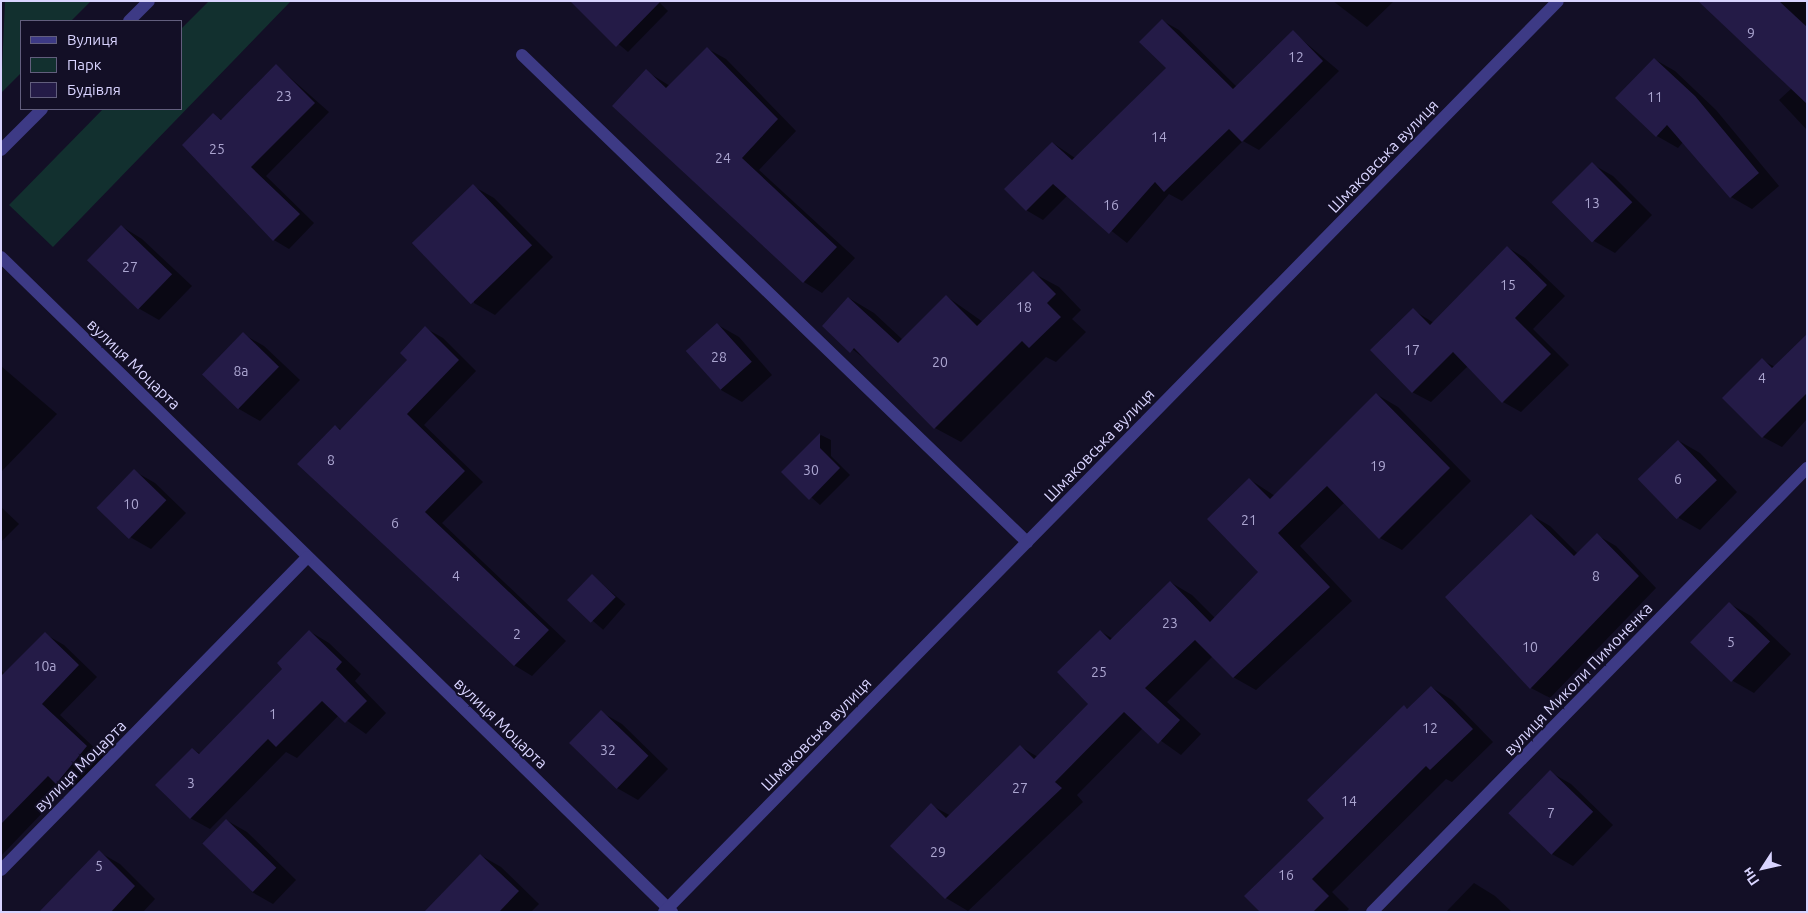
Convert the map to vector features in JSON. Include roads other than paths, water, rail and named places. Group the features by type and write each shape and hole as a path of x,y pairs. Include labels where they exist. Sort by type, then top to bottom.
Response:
{"street":[{"path":"131,20 149,1"},
{"name":"Шмаковська вулиця","path":"668,910 1558,1"},
{"path":"522,55 1027,542"},
{"path":"1,150 41,110"},
{"name":"вулиця Моцарта","path":"1,257 668,910"},
{"name":"вулиця Миколи Пимоненка","path":"1372,912 1807,468"},
{"name":"вулиця Моцарта","path":"1,870 308,557"}]}
